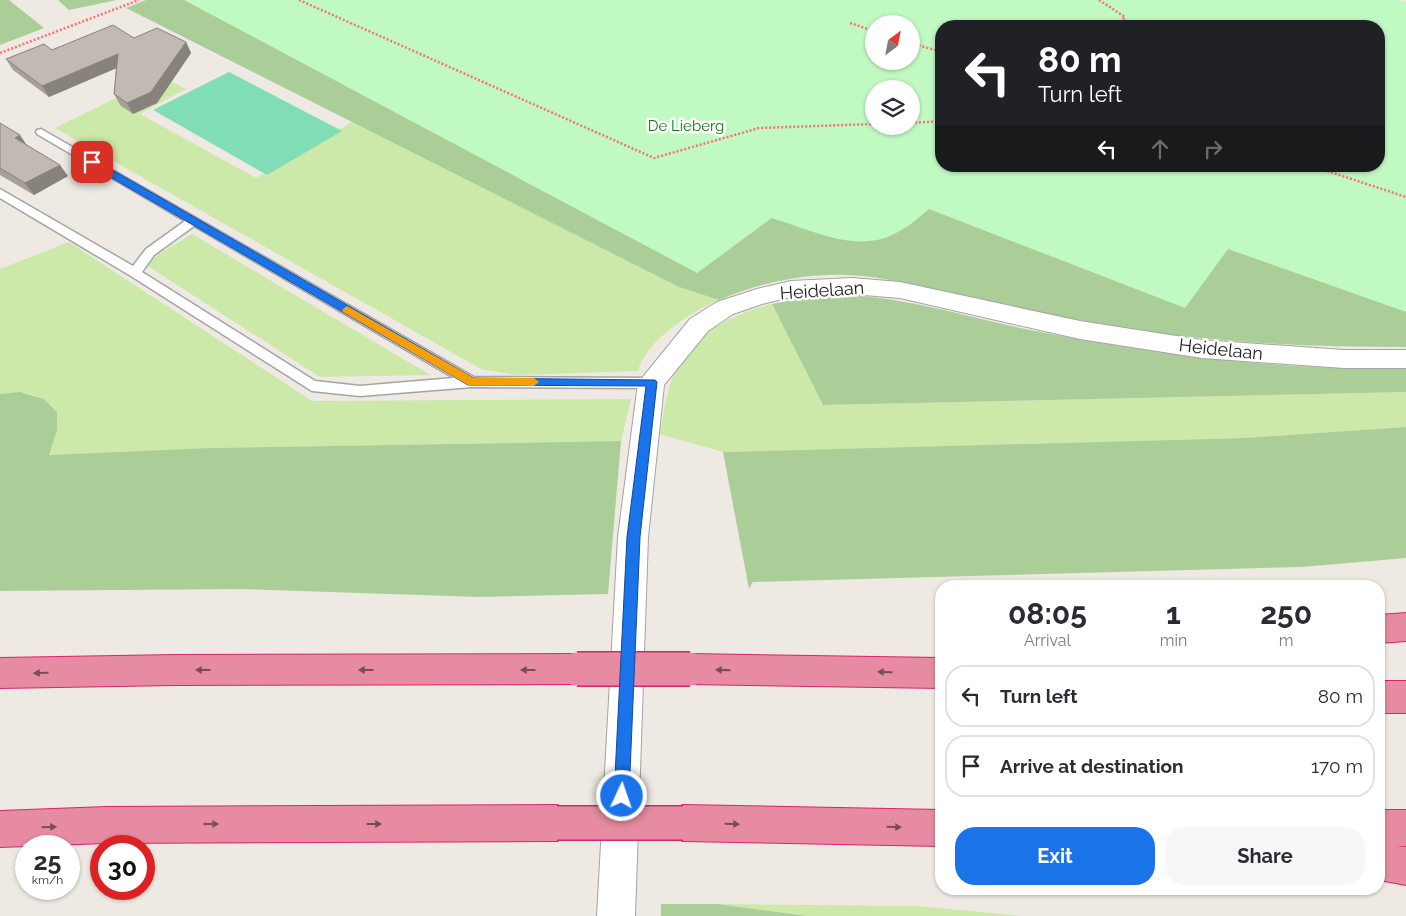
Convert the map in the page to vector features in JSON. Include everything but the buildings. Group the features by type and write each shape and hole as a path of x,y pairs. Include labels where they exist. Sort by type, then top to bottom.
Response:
{"highway":[{"path":"1385,629 1406,627"},
{"path":"0,673 175,670 690,669 935,673"},
{"path":"1385,697 1406,697"},
{"path":"0,829 106,825 557,823 683,823 935,828"},
{"path":"1385,828 1406,828"},
{"path":"1385,863 1406,866"}],"street":[{"name":"Heidelaan","path":"651,382 699,325 725,308 757,297 791,289 828,286 900,290 1070,328 1202,349 1344,359 1406,358"},
{"path":"616,916 634,537 651,382"}],"lane":[{"path":"41,132 472,382"},
{"path":"0,193 135,273 312,386 360,390 472,382 651,382"},
{"path":"135,273 150,252 193,221"}],"path":[{"path":"0,53 138,0"},
{"path":"299,0 654,158 759,128 865,124"},
{"path":"1099,0 1125,17 1122,20"},
{"path":"850,23 865,28"},
{"path":"920,46 935,50"},
{"path":"920,122 935,121"},
{"path":"1330,172 1406,197"}],"green space":[{"path":"0,0 9,0 44,28 0,45"},
{"path":"58,0 117,0 69,10"},
{"name":"De Lieberg","path":"146,0 591,0 865,59 865,70 914,70 916,80 865,80 865,135 920,135 920,92 935,145 935,172 1023,172 1406,200 1406,347 1262,343 1190,337 1060,317 892,280 863,276 831,275 782,280 719,300 679,287 126,8"},
{"name":"De Lieberg","path":"184,0 1397,0 1406,2 1406,312 1228,249 1185,308 929,209 898,232 883,238 851,241 819,234 772,218 697,273"},
{"path":"229,72 342,131 267,175 153,110"},
{"path":"161,76 186,89 140,114 256,178 352,122 679,287 719,300 695,312 671,328 650,348 638,371 516,375 481,369 55,128"},
{"path":"192,234 431,375 320,377 146,265 160,253"},
{"path":"69,242 312,401 631,399 621,441 208,448 48,455 57,430 57,412 44,400 32,394 0,394 0,269"},
{"path":"842,295 894,300 1046,333 1180,355 1315,367 1406,369 1406,392 823,405 772,304 815,296"},
{"path":"772,304 823,405 1406,392 1406,427 1244,438 723,452 659,434 670,385 677,368 697,341 724,322"},
{"path":"20,392 44,399 57,412 57,430 49,455 208,448 621,441 608,594 479,597 241,589 0,591 0,394"},
{"path":"1406,427 1406,558 1302,567 753,582 749,589 723,452 1244,438"},
{"path":"661,904 717,904 808,916 661,916"},
{"path":"717,904 916,906 1022,916 808,916"}],"slow traffic":[{"path":"347,310 472,382 534,382"}],"route":[{"path":"92,162 472,382 651,382 634,537 622,796"}]}
